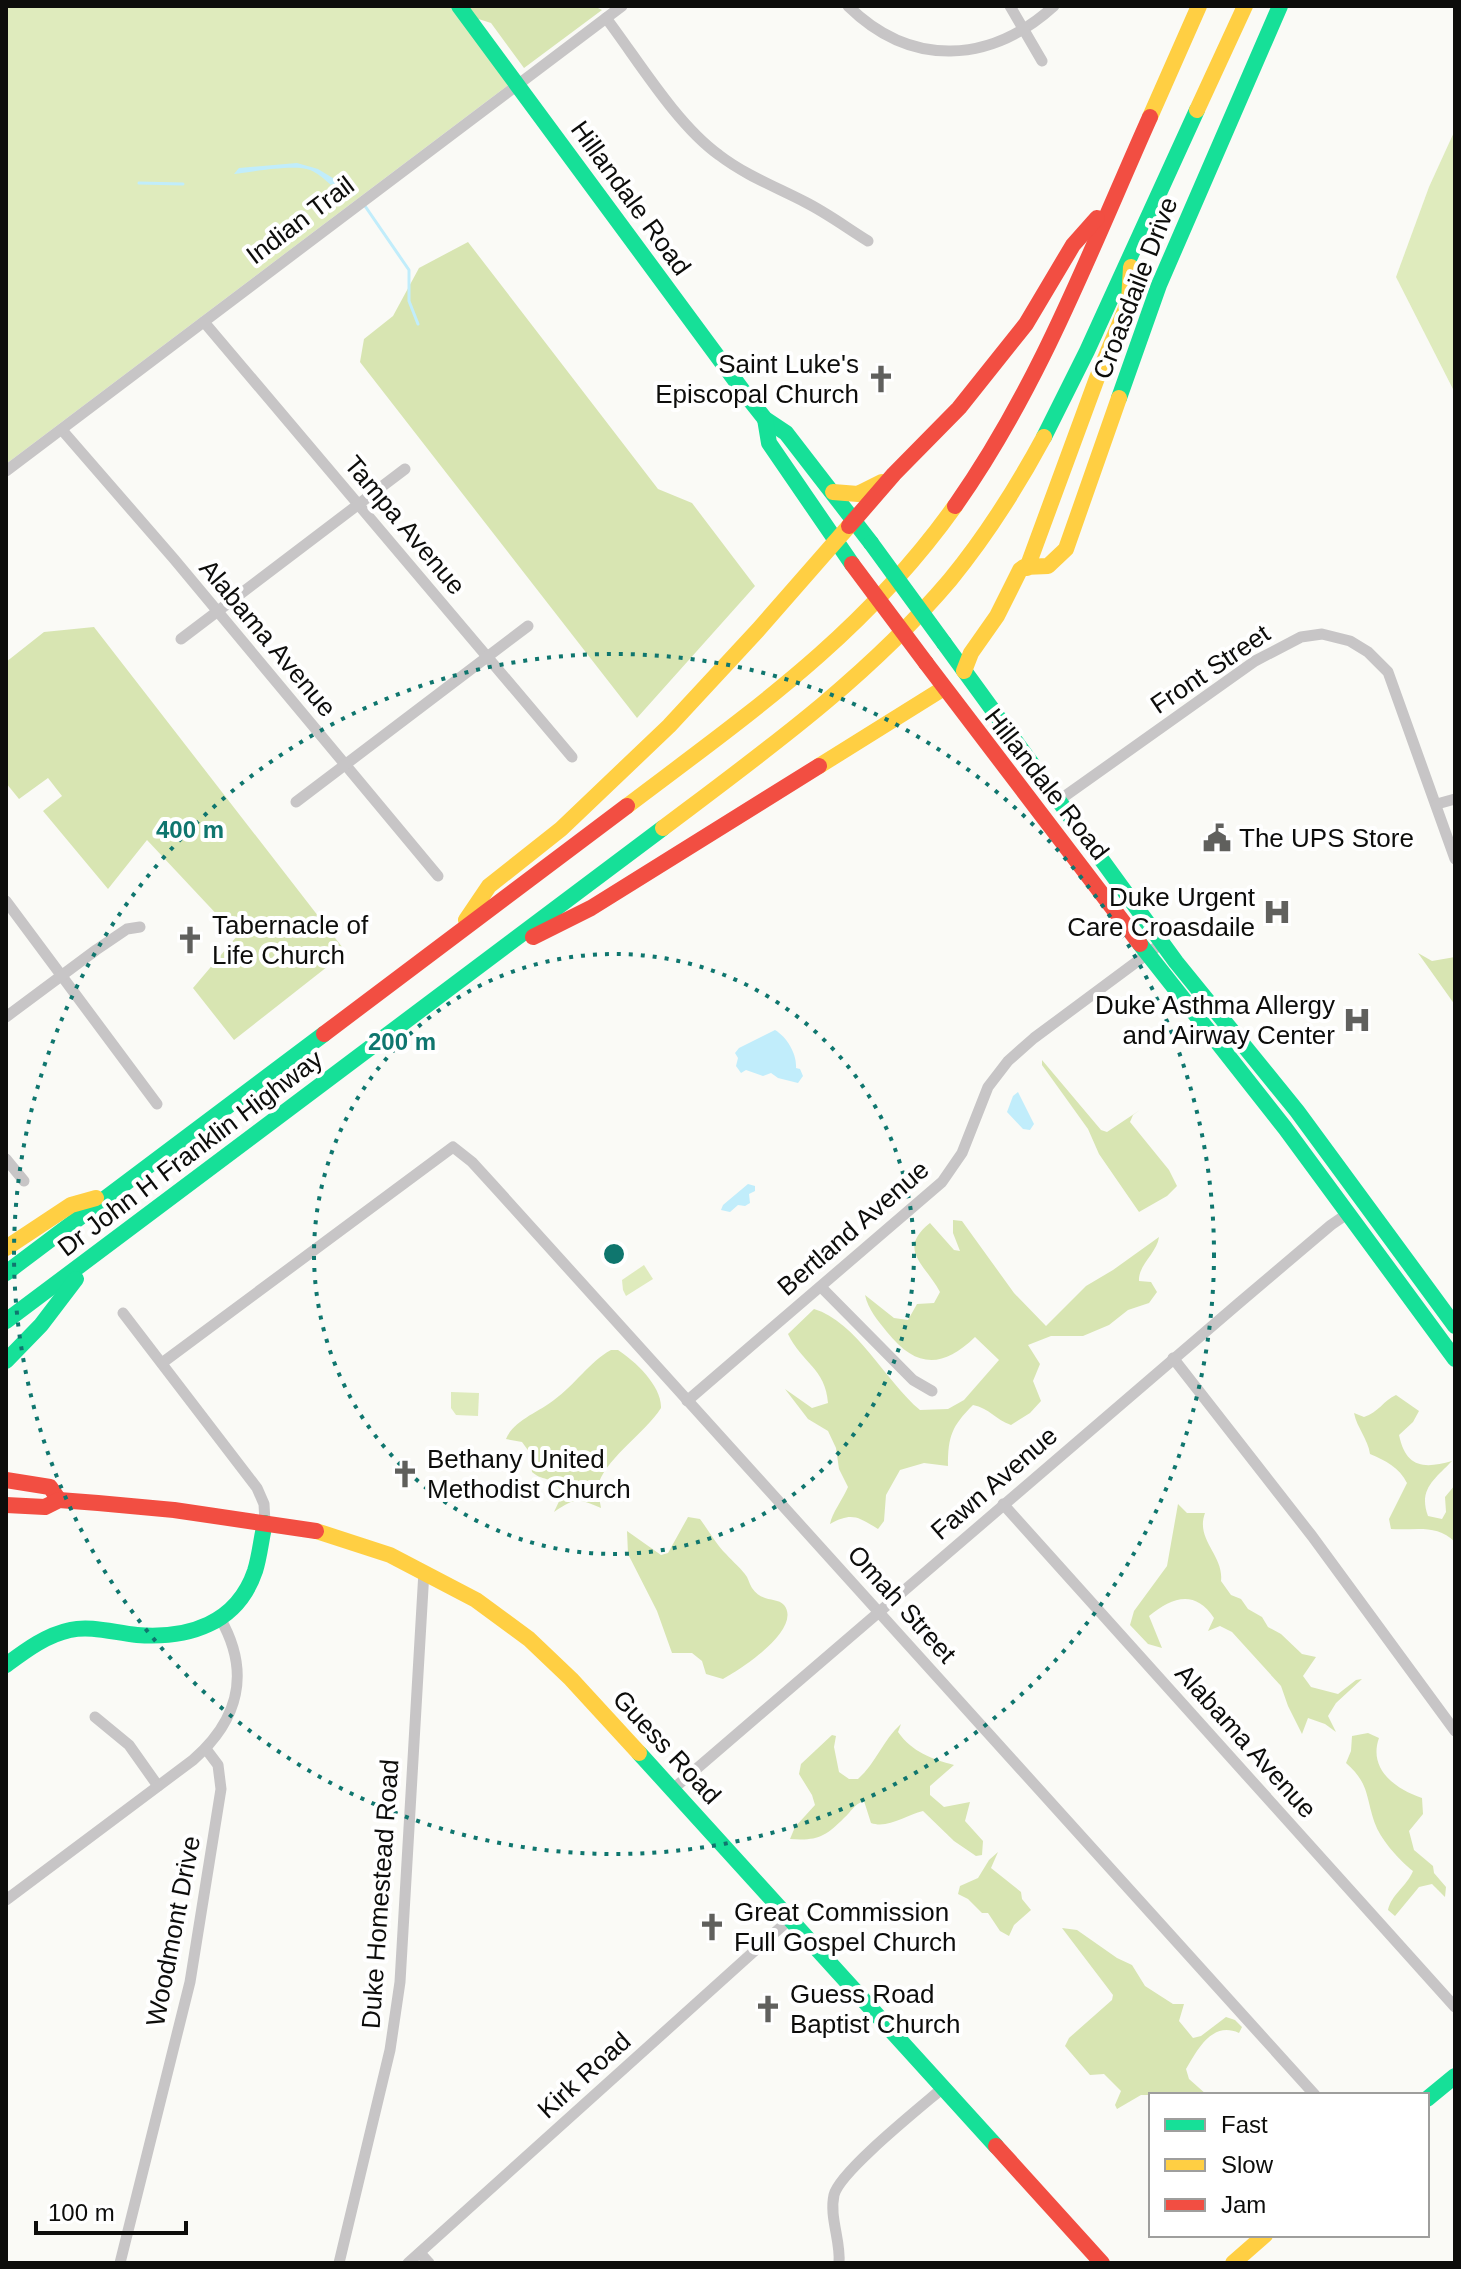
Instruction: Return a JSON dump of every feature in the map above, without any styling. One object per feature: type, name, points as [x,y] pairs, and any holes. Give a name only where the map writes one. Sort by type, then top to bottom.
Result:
[{"type":"main road","name":"Hillandale Road","points":[[459,6],[765,419],[786,433],[833,492],[1162,943],[1226,1027],[1297,1111],[1455,1326]]},
{"type":"main road","points":[[6,1273],[798,675],[866,614],[909,567],[962,499],[1013,414],[1038,366],[1199,6]]},
{"type":"main road","points":[[480,965],[778,742],[849,683],[911,623],[971,553],[1026,470],[1058,413],[1245,6]]},
{"type":"main road","name":"Croasdaile Drive","points":[[1027,568],[1052,566],[1066,549],[1159,285],[1280,6]]},
{"type":"main road","points":[[456,935],[489,886],[561,829],[634,762],[748,640],[894,474],[959,408],[1005,353],[1040,303],[1073,245],[1113,200]]},
{"type":"main road","points":[[480,965],[591,908],[944,688],[985,649],[1009,611],[1027,568],[1097,378],[1129,301],[1132,253]]},
{"type":"main road","name":"Hillandale Road","points":[[765,419],[769,443],[852,564],[1147,954],[1285,1128],[1455,1359]]},
{"type":"main road","points":[[833,492],[862,493],[894,474]]},
{"type":"main road","name":"Dr John H Franklin Highway","points":[[6,1321],[480,965]]},
{"type":"main road","points":[[1285,1128],[1324,1165],[1347,1196],[1363,1202]]},
{"type":"main road","points":[[6,1248],[71,1205],[109,1195]]},
{"type":"main road","points":[[1347,1214],[1360,1216],[1386,1251],[1410,1264]]},
{"type":"main road","points":[[6,1361],[41,1325],[103,1248]]},
{"type":"main road","points":[[1396,1279],[1421,1301],[1455,1343]]},
{"type":"main road","name":"Guess Road","points":[[6,1480],[50,1487],[59,1500]]},
{"type":"main road","name":"Guess Road","points":[[6,1505],[45,1507],[59,1500],[174,1510],[313,1530],[348,1539],[424,1571],[476,1600],[529,1639],[571,1679],[1102,2263]]},
{"type":"main road","points":[[6,1665],[43,1639],[70,1630],[169,1637],[193,1633],[220,1618],[236,1603],[251,1581],[265,1523]]},
{"type":"main road","points":[[1429,2097],[1455,2076]]},
{"type":"main road","points":[[1233,2263],[1263,2237]]},
{"type":"street","name":"Indian Trail","points":[[6,471],[622,6]]},
{"type":"street","points":[[848,6],[868,24],[892,39],[940,50],[982,48],[1024,30],[1054,6]]},
{"type":"street","points":[[1010,6],[1042,61]]},
{"type":"street","points":[[606,18],[700,139],[733,165],[827,213],[868,241]]},
{"type":"street","name":"Tampa Avenue","points":[[204,322],[572,757]]},
{"type":"street","name":"Alabama Avenue","points":[[62,430],[438,876]]},
{"type":"street","points":[[181,639],[405,469]]},
{"type":"street","points":[[296,802],[528,626]]},
{"type":"street","name":"Front Street","points":[[1058,801],[1255,661],[1301,637],[1332,635],[1359,647],[1378,660],[1388,672],[1455,859]]},
{"type":"street","points":[[1437,804],[1455,799]]},
{"type":"street","points":[[6,901],[157,1104]]},
{"type":"street","points":[[6,1017],[127,929],[140,927]]},
{"type":"street","name":"Bertland Avenue","points":[[687,1401],[942,1182],[962,1153],[988,1087],[1013,1056],[1162,943]]},
{"type":"street","name":"Omah Street","points":[[162,1363],[453,1147],[483,1174],[1313,2093]]},
{"type":"street","points":[[6,1159],[24,1181]]},
{"type":"street","name":"Fawn Avenue","points":[[673,1789],[1173,1358],[1347,1214]]},
{"type":"street","points":[[821,1287],[913,1380],[932,1391]]},
{"type":"street","points":[[123,1313],[257,1488],[264,1504],[265,1523]]},
{"type":"street","points":[[1173,1358],[1312,1536],[1455,1731]]},
{"type":"street","name":"Alabama Avenue","points":[[1003,1504],[1455,2007]]},
{"type":"street","name":"Duke Homestead Road","points":[[339,2263],[387,2062],[400,1982],[424,1571]]},
{"type":"street","points":[[6,1900],[206,1749],[225,1724],[236,1693],[238,1676],[235,1648],[220,1618]]},
{"type":"street","points":[[95,1717],[129,1745],[158,1786]]},
{"type":"street","name":"Woodmont Drive","points":[[120,2263],[196,1948],[221,1789],[218,1765],[206,1749]]},
{"type":"street","name":"Kirk Road","points":[[408,2263],[790,1919]]},
{"type":"street","points":[[839,2263],[833,2206],[838,2186],[856,2165],[944,2087]]},
{"type":"street","points":[[420,2253],[429,2263]]},
{"type":"green space","points":[[6,6],[454,6],[511,83],[6,464]]},
{"type":"green space","points":[[463,6],[594,6],[602,10],[524,68],[491,23],[469,16]]},
{"type":"green space","points":[[1455,130],[1455,393],[1396,277],[1429,187]]},
{"type":"green space","points":[[468,242],[658,489],[692,503],[755,586],[637,718],[360,362],[364,339],[393,316],[419,268]]},
{"type":"green space","points":[[94,627],[346,952],[234,1040],[193,988],[237,936],[147,840],[108,889],[43,811],[62,796],[48,778],[19,799],[6,783],[6,662],[44,632]]},
{"type":"green space","points":[[1418,953],[1432,961],[1455,957],[1455,1005]]},
{"type":"green space","points":[[1042,1060],[1101,1130],[1107,1132],[1140,1110],[1130,1122],[1169,1170],[1177,1186],[1167,1196],[1139,1212],[1099,1154],[1088,1129],[1042,1065]]},
{"type":"green space","points":[[953,1220],[962,1221],[1014,1293],[1046,1326],[1086,1286],[1159,1237],[1139,1275],[1139,1281],[1151,1282],[1157,1292],[1149,1303],[1128,1310],[1109,1325],[1083,1336],[1051,1336],[1028,1345],[1040,1364],[1033,1381],[1041,1401],[1030,1413],[1011,1425],[973,1405],[953,1432],[948,1466],[924,1463],[900,1470],[886,1495],[884,1521],[878,1529],[850,1517],[830,1524],[848,1487],[839,1469],[836,1448],[828,1431],[808,1419],[785,1389],[812,1408],[828,1403],[823,1382],[788,1334],[814,1309],[844,1326],[920,1410],[948,1409],[964,1400],[999,1360],[975,1337],[951,1355],[930,1360],[919,1358],[887,1332],[871,1310],[865,1295],[894,1318],[908,1320],[917,1304],[934,1303],[940,1292],[917,1258],[915,1241],[930,1223],[954,1250],[960,1251],[953,1233]]},
{"type":"green space","points":[[644,1265],[653,1279],[626,1296],[622,1280]]},
{"type":"green space","points":[[611,1350],[625,1355],[646,1375],[657,1391],[661,1408],[604,1472],[598,1485],[601,1508],[578,1501],[554,1512],[562,1495],[559,1488],[553,1481],[532,1472],[530,1453],[522,1442],[506,1439],[521,1421],[562,1394]]},
{"type":"green space","points":[[451,1392],[479,1393],[478,1416],[456,1415],[451,1408]]},
{"type":"green space","points":[[1396,1395],[1419,1411],[1413,1422],[1399,1435],[1411,1460],[1425,1465],[1452,1461],[1430,1485],[1425,1507],[1428,1516],[1442,1519],[1446,1512],[1445,1497],[1455,1485],[1455,1542],[1432,1530],[1391,1529],[1389,1519],[1407,1483],[1396,1469],[1370,1454],[1354,1413],[1364,1417],[1369,1415]]},
{"type":"green space","points":[[1178,1504],[1187,1513],[1205,1513],[1206,1540],[1218,1563],[1221,1581],[1231,1595],[1241,1599],[1248,1609],[1262,1617],[1268,1627],[1281,1634],[1302,1654],[1316,1657],[1303,1676],[1311,1687],[1338,1694],[1362,1679],[1336,1703],[1328,1716],[1336,1732],[1308,1718],[1302,1734],[1281,1686],[1232,1632],[1220,1626],[1208,1631],[1214,1618],[1199,1603],[1183,1599],[1175,1601],[1149,1616],[1162,1648],[1148,1644],[1130,1625],[1134,1611],[1167,1566]]},
{"type":"green space","points":[[688,1517],[700,1519],[745,1574],[756,1593],[784,1605],[788,1615],[778,1637],[767,1648],[723,1679],[706,1674],[702,1661],[692,1653],[672,1653],[657,1611],[628,1554],[627,1531],[661,1555],[668,1553]]},
{"type":"green space","points":[[901,1724],[898,1732],[916,1750],[954,1765],[930,1786],[930,1795],[944,1807],[970,1802],[965,1821],[983,1841],[982,1855],[976,1856],[954,1841],[923,1811],[890,1823],[871,1823],[864,1801],[826,1834],[790,1839],[795,1827],[815,1805],[799,1774],[801,1764],[832,1735],[836,1736],[834,1747],[839,1772],[849,1779],[858,1779]]},
{"type":"green space","points":[[1368,1733],[1379,1738],[1377,1759],[1386,1776],[1402,1789],[1422,1798],[1423,1814],[1409,1831],[1414,1850],[1433,1866],[1434,1873],[1446,1887],[1445,1897],[1432,1884],[1419,1887],[1395,1916],[1388,1910],[1390,1905],[1413,1871],[1383,1838],[1376,1826],[1364,1785],[1346,1763],[1352,1736]]},
{"type":"green space","points":[[998,1852],[991,1868],[1021,1892],[1022,1899],[1031,1910],[1014,1925],[1009,1936],[1000,1931],[988,1913],[982,1913],[958,1894],[960,1886],[978,1878]]},
{"type":"green space","points":[[1062,1928],[1077,1930],[1132,1965],[1145,1986],[1173,2004],[1184,2004],[1179,2021],[1193,2038],[1201,2036],[1226,2017],[1242,2027],[1239,2033],[1221,2031],[1207,2039],[1186,2069],[1189,2079],[1205,2093],[1149,2093],[1117,2109],[1115,2105],[1121,2091],[1104,2074],[1090,2075],[1065,2046],[1069,2038],[1112,2000],[1113,1995]]},
{"type":"water","points":[[297,163],[318,169],[336,180],[331,185],[313,171],[303,168],[234,174],[239,168]]},
{"type":"water","points":[[775,1030],[793,1052],[796,1068],[803,1076],[798,1083],[771,1073],[763,1076],[746,1070],[741,1073],[736,1066],[738,1058],[735,1053],[739,1048]]},
{"type":"water","points":[[1018,1092],[1034,1124],[1030,1130],[1023,1129],[1007,1112],[1013,1096]]},
{"type":"water","points":[[748,1184],[755,1186],[755,1191],[749,1194],[750,1203],[738,1205],[730,1212],[721,1210],[723,1205]]},
{"type":"waterway","points":[[330,181],[354,194]]},
{"type":"waterway","points":[[139,183],[183,184]]},
{"type":"waterway","points":[[365,206],[409,270],[409,301],[418,324]]},
{"type":"traffic: fast","points":[[459,6],[746,395],[765,419],[786,433],[871,543]]},
{"type":"traffic: fast","points":[[1119,398],[1159,285],[1280,6]]},
{"type":"traffic: fast","points":[[1044,437],[1087,351],[1197,110]]},
{"type":"traffic: fast","points":[[765,419],[769,443],[852,564]]},
{"type":"traffic: fast","points":[[871,543],[944,643]]},
{"type":"traffic: fast","points":[[944,643],[1176,962],[1297,1111],[1455,1326]]},
{"type":"traffic: fast","points":[[6,1321],[663,828]]},
{"type":"traffic: fast","points":[[1140,944],[1285,1128],[1455,1359]]},
{"type":"traffic: fast","points":[[6,1273],[324,1034]]},
{"type":"traffic: fast","points":[[6,1361],[41,1325],[76,1279]]},
{"type":"traffic: fast","points":[[6,1665],[28,1649],[61,1632],[95,1629],[156,1636],[192,1630],[223,1616],[247,1589],[257,1565],[265,1523]]},
{"type":"traffic: fast","points":[[639,1753],[996,2146]]},
{"type":"traffic: fast","points":[[1429,2097],[1455,2076]]},
{"type":"traffic: slow","points":[[1150,117],[1199,6]]},
{"type":"traffic: slow","points":[[1197,110],[1245,6]]},
{"type":"traffic: slow","points":[[1027,568],[1097,378],[1129,301],[1131,267]]},
{"type":"traffic: slow","points":[[964,671],[971,653],[997,616],[1020,570],[1024,567],[1048,566],[1066,549],[1119,398]]},
{"type":"traffic: slow","points":[[663,828],[813,712],[918,616],[988,529],[1044,437]]},
{"type":"traffic: slow","points":[[833,492],[858,494],[882,482]]},
{"type":"traffic: slow","points":[[627,806],[761,704],[844,633],[920,552],[955,506]]},
{"type":"traffic: slow","points":[[466,920],[489,886],[561,829],[669,726],[849,526]]},
{"type":"traffic: slow","points":[[819,766],[944,688]]},
{"type":"traffic: slow","points":[[6,1248],[71,1205],[96,1198]]},
{"type":"traffic: slow","points":[[316,1531],[390,1555],[476,1600],[529,1639],[571,1679],[639,1753]]},
{"type":"traffic: slow","points":[[1233,2263],[1263,2237]]},
{"type":"traffic: jam","points":[[955,506],[1013,414],[1038,365],[1085,267],[1150,117]]},
{"type":"traffic: jam","points":[[849,526],[894,474],[959,408],[1026,324],[1073,245],[1097,218]]},
{"type":"traffic: jam","points":[[852,564],[926,663]]},
{"type":"traffic: jam","points":[[926,663],[1140,944]]},
{"type":"traffic: jam","points":[[533,937],[591,908],[819,766]]},
{"type":"traffic: jam","points":[[324,1034],[627,806]]},
{"type":"traffic: jam","points":[[6,1480],[50,1487],[59,1500]]},
{"type":"traffic: jam","points":[[6,1505],[45,1507],[59,1500],[98,1503],[174,1510],[316,1531]]},
{"type":"traffic: jam","points":[[996,2146],[1102,2263]]},
{"type":"place","name":"Saint Luke's Episcopal Church","points":[[881,379]]},
{"type":"place","name":"The UPS Store","points":[[1217,838]]},
{"type":"place","name":"Duke Urgent Care Croasdaile","points":[[1277,912]]},
{"type":"place","name":"Tabernacle of Life Church","points":[[190,940]]},
{"type":"place","name":"Duke Asthma Allergy and Airway Center","points":[[1357,1020]]},
{"type":"place","name":"Bethany United Methodist Church","points":[[405,1474]]},
{"type":"place","name":"Great Commission Full Gospel Church","points":[[712,1927]]},
{"type":"place","name":"Guess Road Baptist Church","points":[[768,2009]]}]
